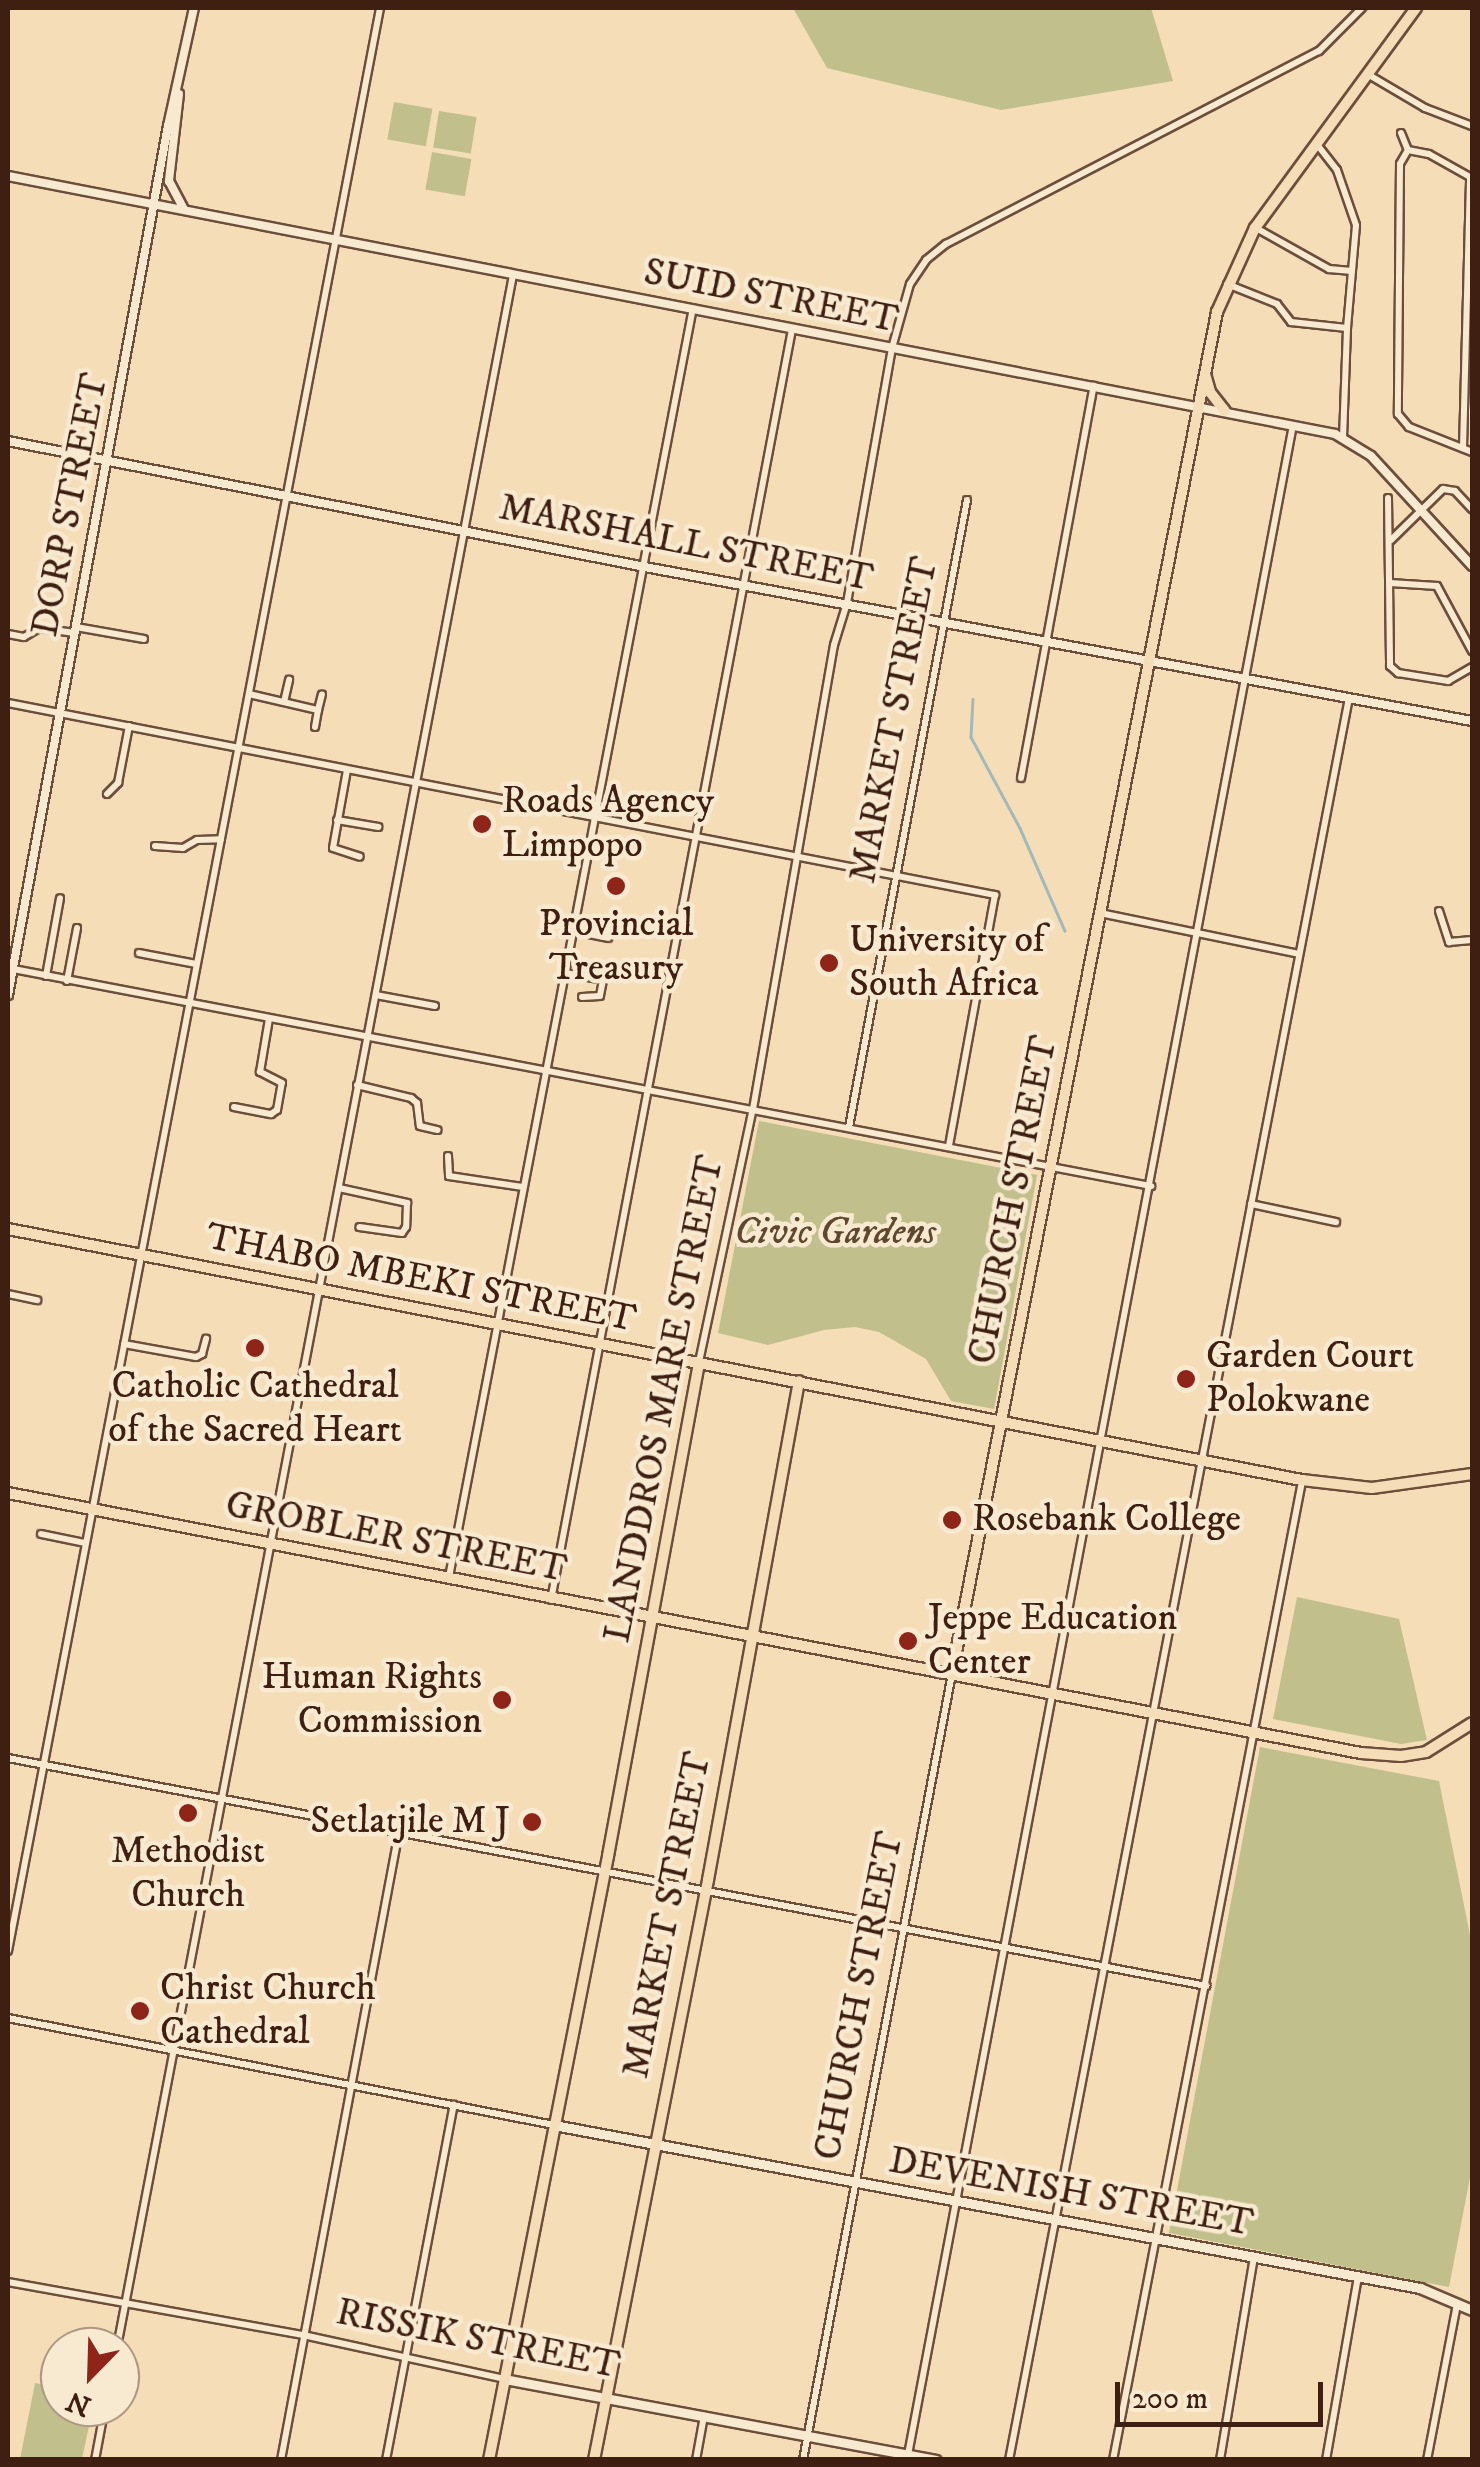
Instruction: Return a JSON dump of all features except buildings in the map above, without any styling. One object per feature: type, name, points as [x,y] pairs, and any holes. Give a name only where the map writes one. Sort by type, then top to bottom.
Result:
[{"type":"main road","name":"CHURCH STREET","points":[[952,1672],[1203,368],[1226,284],[1254,228],[1416,8]]},
{"type":"main road","points":[[1203,368],[1210,392],[1225,411]]},
{"type":"main road","name":"THABO MBEKI STREET","points":[[8,1229],[321,1293],[799,1381],[1302,1480],[1372,1488],[1469,1475]]},
{"type":"main road","name":"LANDDROS MARE STREET","points":[[489,2460],[605,1871],[699,1363]]},
{"type":"main road","name":"MARKET STREET","points":[[594,2460],[706,1890],[799,1381]]},
{"type":"main road","name":"GROBLER STREET","points":[[8,1493],[1254,1733],[1401,1756],[1438,1746],[1472,1724]]},
{"type":"main road","name":"DEVENISH STREET","points":[[554,2125],[1358,2276],[1458,2300],[1472,2310]]},
{"type":"main road","name":"RISSIK STREET","points":[[504,2378],[935,2460]]},
{"type":"street","name":"DORP STREET","points":[[8,995],[110,460],[154,204],[194,8]]},
{"type":"street","points":[[8,1952],[380,8]]},
{"type":"street","name":"LANDDROS MARE STREET","points":[[699,1363],[753,1109],[834,645],[847,604],[892,348],[910,284],[926,260],[946,244],[1319,51],[1362,8]]},
{"type":"street","points":[[1368,74],[1413,102],[1472,126]]},
{"type":"street","name":"DORP STREET","points":[[178,84],[179,114],[169,181],[184,209]]},
{"type":"street","points":[[1401,134],[1408,150]]},
{"type":"street","points":[[1316,143],[1337,170],[1356,225],[1343,438]]},
{"type":"street","points":[[1408,150],[1423,151],[1471,177],[1463,448]]},
{"type":"street","points":[[1408,150],[1400,164],[1398,414],[1404,424],[1472,452]]},
{"type":"street","name":"SUID STREET","points":[[8,176],[1196,405],[1343,438],[1371,456],[1472,566]]},
{"type":"street","points":[[1254,228],[1329,269],[1352,271]]},
{"type":"street","points":[[121,2327],[513,276]]},
{"type":"street","points":[[1226,284],[1277,304],[1291,322],[1347,328]]},
{"type":"street","points":[[449,1578],[693,308]]},
{"type":"street","points":[[551,1600],[792,329]]},
{"type":"street","points":[[1021,778],[1094,386]]},
{"type":"street","points":[[908,2457],[1294,425]]},
{"type":"street","name":"MARSHALL STREET","points":[[8,441],[464,528],[644,567],[1472,721]]},
{"type":"street","points":[[1390,540],[1438,492],[1449,489],[1472,509]]},
{"type":"street","points":[[1388,498],[1388,658],[1394,671],[1448,682],[1472,668]]},
{"type":"street","name":"MARKET STREET","points":[[849,1127],[967,500]]},
{"type":"street","points":[[1390,583],[1437,586],[1472,651]]},
{"type":"street","points":[[8,634],[24,637],[39,628],[144,640]]},
{"type":"street","points":[[284,702],[289,680]]},
{"type":"street","points":[[249,694],[318,710]]},
{"type":"street","points":[[315,727],[322,694]]},
{"type":"street","points":[[1009,2460],[1349,697]]},
{"type":"street","points":[[8,703],[995,896],[949,1146]]},
{"type":"street","points":[[107,794],[118,784],[129,726]]},
{"type":"street","points":[[347,770],[333,848],[360,857]]},
{"type":"street","points":[[337,820],[378,826]]},
{"type":"street","points":[[155,846],[183,848],[197,840],[220,839]]},
{"type":"street","points":[[46,976],[60,898]]},
{"type":"street","points":[[1439,911],[1450,942],[1472,940]]},
{"type":"street","points":[[1098,912],[1299,954]]},
{"type":"street","points":[[67,980],[77,928]]},
{"type":"street","points":[[573,931],[608,938]]},
{"type":"street","points":[[138,953],[196,964]]},
{"type":"street","points":[[10,969],[1151,1186]]},
{"type":"street","points":[[564,973],[603,980],[600,996],[582,997]]},
{"type":"street","points":[[376,995],[434,1006]]},
{"type":"street","points":[[234,1107],[271,1114],[277,1110],[282,1083],[260,1072],[269,1019]]},
{"type":"street","points":[[357,1085],[411,1098],[417,1104],[420,1126],[438,1130]]},
{"type":"street","points":[[448,1156],[449,1176],[522,1188]]},
{"type":"street","points":[[338,1188],[407,1204],[406,1228],[402,1233],[359,1228]]},
{"type":"street","points":[[1251,1204],[1336,1222]]},
{"type":"street","points":[[8,1294],[37,1300]]},
{"type":"street","points":[[124,1344],[196,1357],[202,1354],[206,1339]]},
{"type":"street","points":[[1113,2460],[1302,1480]]},
{"type":"street","points":[[42,1534],[85,1543]]},
{"type":"street","name":"CHURCH STREET","points":[[803,2460],[952,1672]]},
{"type":"street","points":[[8,1758],[1207,1986]]},
{"type":"street","points":[[280,2460],[399,1831]]},
{"type":"street","name":"DEVENISH STREET","points":[[8,2018],[554,2125]]},
{"type":"street","points":[[386,2460],[454,2104]]},
{"type":"street","points":[[1220,2460],[1254,2257]]},
{"type":"street","points":[[1326,2460],[1358,2276]]},
{"type":"street","name":"RISSIK STREET","points":[[8,2282],[302,2335],[504,2378]]},
{"type":"street","points":[[1428,2460],[1458,2300]]},
{"type":"street","points":[[696,2460],[704,2416]]},
{"type":"street","points":[[95,2460],[102,2427]]},
{"type":"green space","points":[[793,8],[1151,8],[1173,81],[1001,110],[827,68]]},
{"type":"green space","points":[[394,102],[432,109],[426,146],[387,139]]},
{"type":"green space","points":[[439,111],[477,117],[471,153],[433,148]]},
{"type":"green space","points":[[432,152],[471,159],[465,196],[425,189]]},
{"type":"green space","name":"Civic Gardens","points":[[759,1121],[1037,1175],[994,1409],[951,1401],[926,1359],[879,1332],[855,1327],[824,1330],[768,1345],[718,1333]]},
{"type":"green space","points":[[1297,1597],[1399,1619],[1427,1740],[1401,1744],[1273,1719]]},
{"type":"green space","points":[[1260,1747],[1439,1781],[1472,1945],[1472,2167],[1449,2287],[1169,2233]]},
{"type":"green space","points":[[35,2383],[40,2384],[40,2427],[89,2427],[82,2459],[20,2459]]},
{"type":"waterway","points":[[973,699],[971,737],[1020,828],[1065,931]]},
{"type":"place","name":"Roads Agency Limpopo","points":[[482,824]]},
{"type":"place","name":"Provincial Treasury","points":[[616,886]]},
{"type":"place","name":"University of South Africa","points":[[829,963]]},
{"type":"place","name":"Catholic Cathedral of the Sacred Heart","points":[[255,1348]]},
{"type":"place","name":"Garden Court Polokwane","points":[[1186,1379]]},
{"type":"place","name":"Rosebank College","points":[[952,1520]]},
{"type":"place","name":"Jeppe Education Center","points":[[908,1641]]},
{"type":"place","name":"Human Rights Commission","points":[[502,1700]]},
{"type":"place","name":"Methodist Church","points":[[188,1813]]},
{"type":"place","name":"Setlatjile M J","points":[[532,1822]]},
{"type":"place","name":"Christ Church Cathedral","points":[[140,2011]]}]
